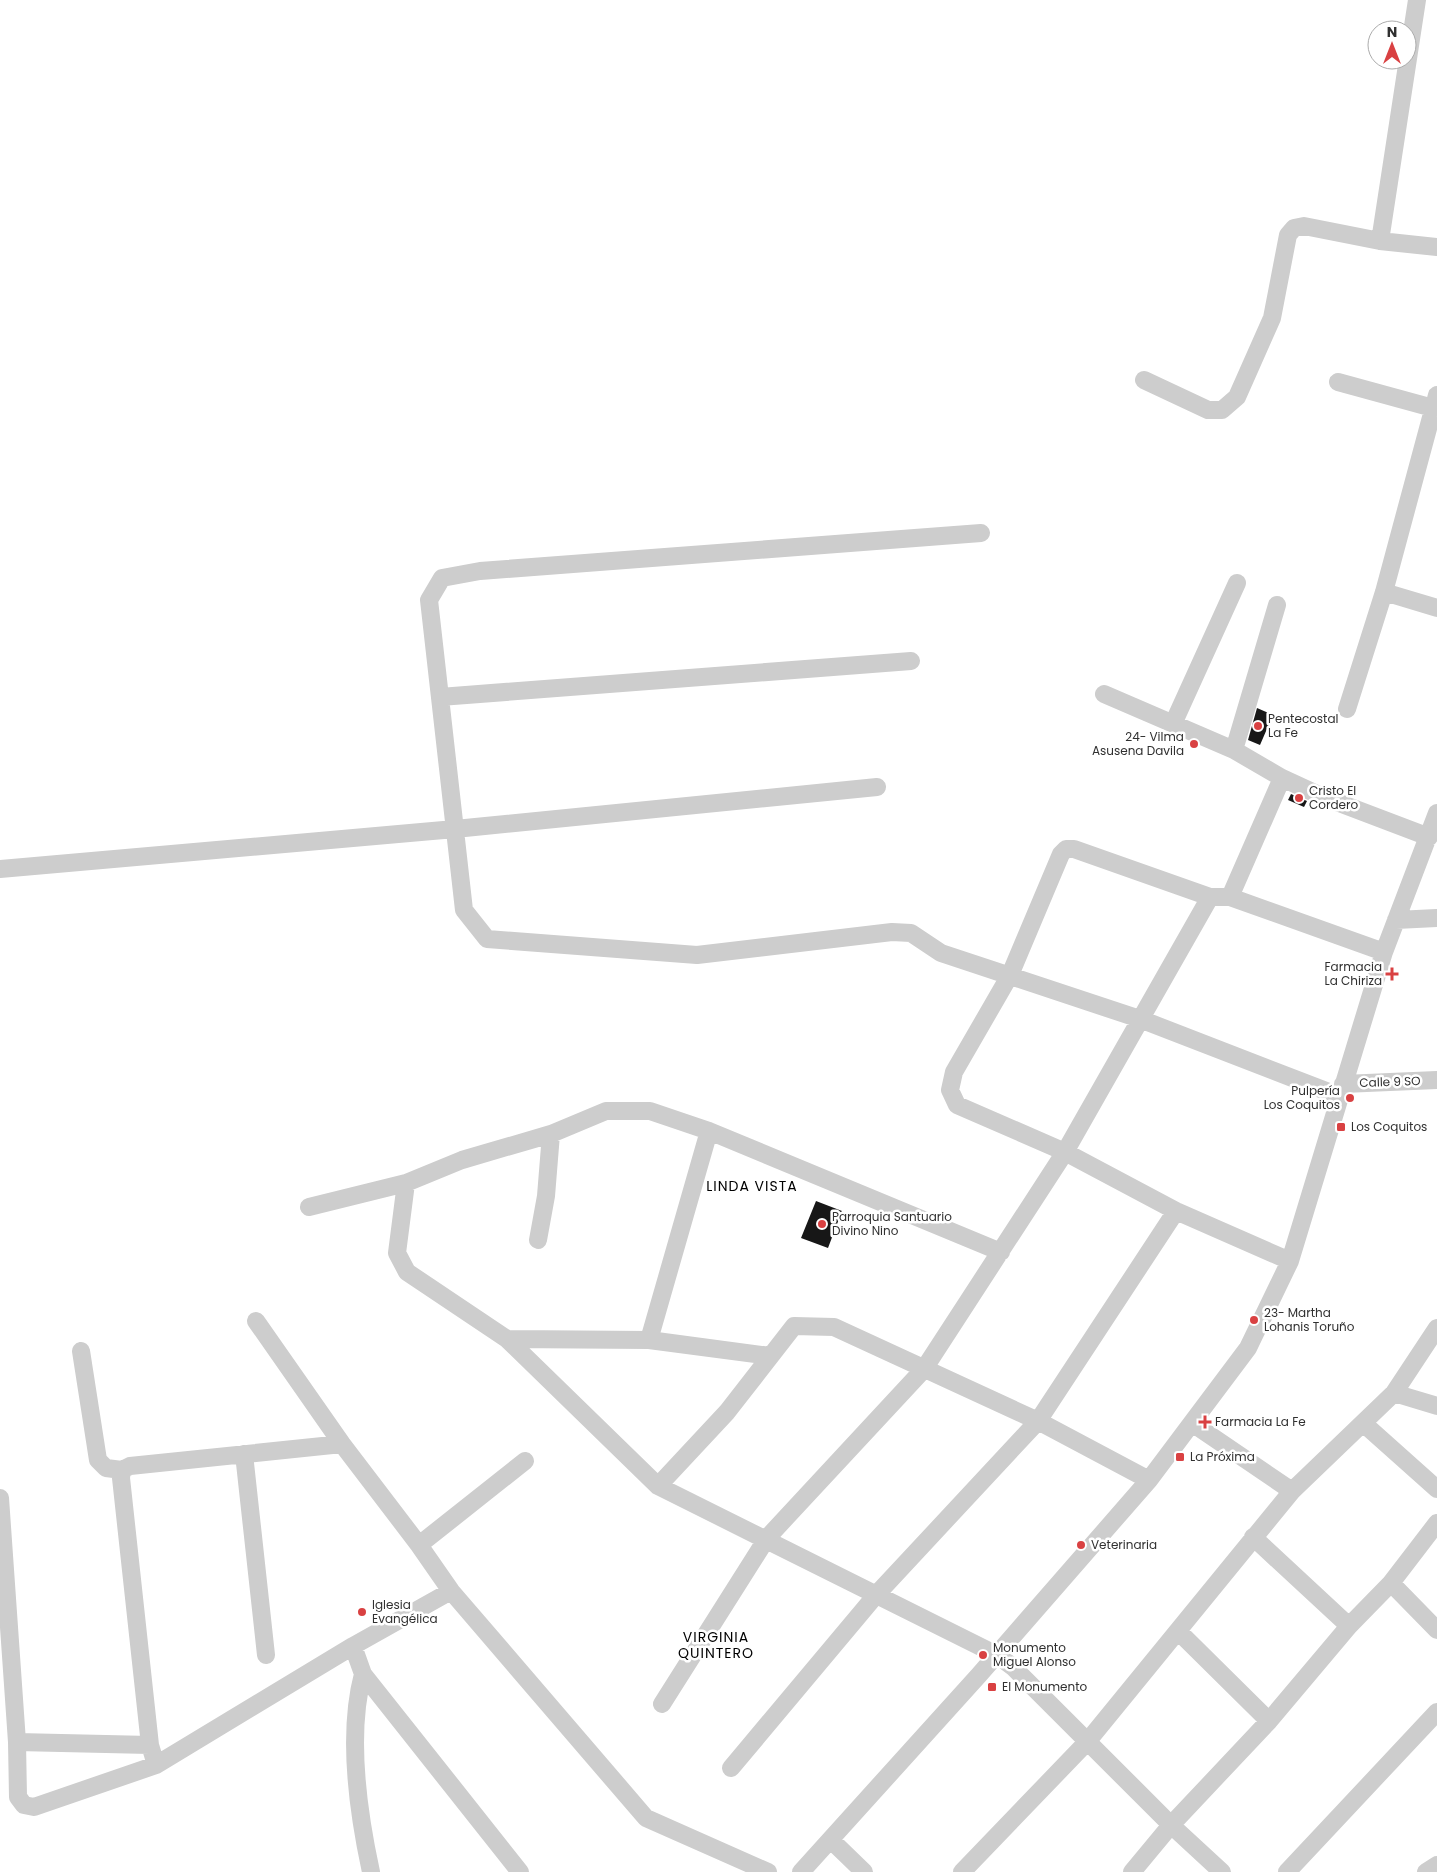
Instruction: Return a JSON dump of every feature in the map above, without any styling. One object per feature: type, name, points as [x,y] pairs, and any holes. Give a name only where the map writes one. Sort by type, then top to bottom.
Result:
[{"type":"street","points":[[1380,241],[1417,0]]},
{"type":"street","points":[[1144,380],[1208,410],[1222,410],[1238,397],[1272,318],[1288,235],[1294,228],[1304,226],[1380,241],[1437,247]]},
{"type":"street","points":[[1338,382],[1435,402],[1384,592],[1347,709]]},
{"type":"street","points":[[981,533],[480,571],[442,578],[429,600],[464,910],[487,939],[697,955],[892,932],[910,933],[941,953],[1140,1019],[1341,1090]]},
{"type":"street","points":[[1173,724],[1237,583]]},
{"type":"street","points":[[1384,592],[1437,608]]},
{"type":"street","points":[[1234,750],[1278,605]]},
{"type":"street","points":[[440,697],[910,661]]},
{"type":"street","points":[[1104,694],[1234,750],[1282,778],[1321,796],[1429,837]]},
{"type":"street","points":[[1230,896],[1282,778]]},
{"type":"street","points":[[0,869],[455,829],[877,787]]},
{"type":"street","points":[[801,1872],[832,1841],[1149,1480],[1248,1348],[1290,1261],[1384,952],[1437,813]]},
{"type":"street","points":[[1290,1261],[1176,1211],[1065,1152],[956,1104],[950,1090],[954,1072],[1010,975],[1061,854],[1066,849],[1074,849],[1210,897],[1230,896],[1384,952]]},
{"type":"street","points":[[662,1704],[766,1538],[924,1369],[1065,1152],[1210,897]]},
{"type":"street","points":[[1396,920],[1437,918]]},
{"type":"street","name":"Calle 9 SO","points":[[1341,1090],[1437,1080]]},
{"type":"street","points":[[309,1207],[406,1183],[462,1160],[552,1134],[606,1111],[650,1111],[709,1131],[1001,1252]]},
{"type":"street","points":[[649,1340],[709,1131]]},
{"type":"street","points":[[538,1240],[546,1196],[552,1134]]},
{"type":"street","points":[[406,1183],[397,1253],[407,1272],[507,1339],[658,1486],[766,1538],[997,1655],[1013,1667],[1171,1825],[1222,1872]]},
{"type":"street","points":[[731,1768],[876,1595],[1038,1421],[1176,1211]]},
{"type":"street","points":[[256,1321],[342,1444],[420,1545],[450,1591],[646,1818],[768,1872]]},
{"type":"street","points":[[658,1486],[727,1412],[794,1326],[834,1327],[1038,1421],[1149,1480]]},
{"type":"street","points":[[962,1872],[1087,1742],[1292,1491],[1394,1393],[1437,1328]]},
{"type":"street","points":[[507,1339],[649,1340],[770,1356]]},
{"type":"street","points":[[81,1351],[98,1460],[106,1468],[122,1470],[130,1466],[342,1444]]},
{"type":"street","points":[[1394,1393],[1437,1406]]},
{"type":"street","points":[[1192,1423],[1292,1491]]},
{"type":"street","points":[[1363,1423],[1437,1489]]},
{"type":"street","points":[[244,1454],[266,1655]]},
{"type":"street","points":[[420,1545],[525,1461]]},
{"type":"street","points":[[122,1470],[122,1488],[150,1745],[156,1766]]},
{"type":"street","points":[[0,1498],[17,1742],[18,1797],[24,1805],[34,1807],[156,1766],[353,1646],[450,1591]]},
{"type":"street","points":[[1132,1872],[1171,1825],[1268,1721],[1349,1626],[1391,1583],[1437,1523]]},
{"type":"street","points":[[1253,1538],[1349,1626]]},
{"type":"street","points":[[1391,1583],[1437,1630]]},
{"type":"street","points":[[1178,1631],[1268,1721]]},
{"type":"street","points":[[353,1646],[363,1674],[520,1872]]},
{"type":"street","points":[[363,1674],[354,1721],[362,1830],[371,1872]]},
{"type":"street","points":[[1287,1872],[1437,1712]]},
{"type":"street","points":[[17,1742],[150,1745]]},
{"type":"street","points":[[832,1841],[864,1872]]},
{"type":"street","points":[[1426,1872],[1437,1865]]},
{"type":"building","name":"Pentecostal La Fe","points":[[1257,708],[1273,715],[1260,745],[1248,740]]},
{"type":"building","points":[[1291,794],[1307,801],[1304,807],[1288,800]]},
{"type":"building","name":"Parroquia Santuario Divino Nino","points":[[816,1201],[842,1211],[828,1248],[801,1238]]},
{"type":"place","name":"Pentecostal La Fe","points":[[1258,726]]},
{"type":"place","name":"24- Vilma Asusena Davila","points":[[1194,744]]},
{"type":"place","name":"Cristo El Cordero","points":[[1299,798]]},
{"type":"place","name":"Farmacia La Chiriza","points":[[1392,974]]},
{"type":"place","name":"Pulpería Los Coquitos","points":[[1350,1098]]},
{"type":"place","name":"Los Coquitos","points":[[1341,1127]]},
{"type":"place","name":"Parroquia Santuario Divino Nino","points":[[822,1224]]},
{"type":"place","name":"23- Martha Lohanis Toruño","points":[[1254,1320]]},
{"type":"place","name":"Farmacia La Fe","points":[[1205,1422]]},
{"type":"place","name":"La Próxima","points":[[1180,1457]]},
{"type":"place","name":"Veterinaria","points":[[1081,1545]]},
{"type":"place","name":"Iglesia Evangélica","points":[[362,1612]]},
{"type":"place","name":"Monumento Miguel Alonso","points":[[983,1655]]},
{"type":"place","name":"El Monumento","points":[[992,1687]]},
{"type":"district","name":"LINDA VISTA","points":[[752,1186]]},
{"type":"district","name":"VIRGINIA QUINTERO","points":[[716,1645]]}]
